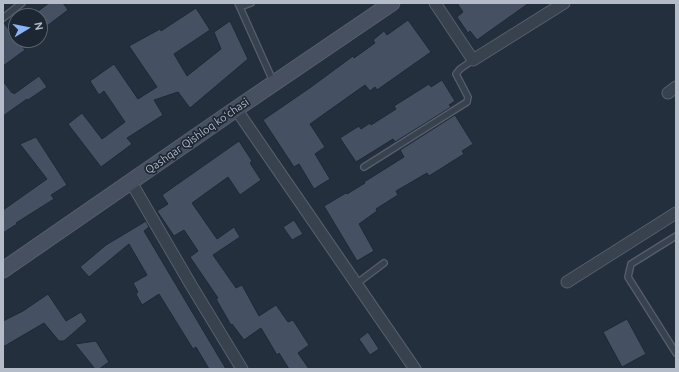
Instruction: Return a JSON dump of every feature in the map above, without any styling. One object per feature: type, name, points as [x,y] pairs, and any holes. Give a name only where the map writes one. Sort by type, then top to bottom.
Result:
[{"type":"main road","name":"Qashqar Qishloq koʻchasi","points":[[3,270],[392,3]]},
{"type":"street","points":[[435,3],[473,60],[564,3]]},
{"type":"street","points":[[236,109],[414,369]]},
{"type":"street","points":[[131,182],[242,369]]},
{"type":"street","points":[[567,282],[676,212]]},
{"type":"lane","points":[[251,3],[239,5],[274,84]]},
{"type":"lane","points":[[364,167],[467,102],[468,97],[456,74],[460,69],[473,60]]},
{"type":"lane","points":[[676,236],[631,264],[628,277],[676,354]]},
{"type":"lane","points":[[356,284],[384,263]]},
{"type":"building","points":[[49,3],[63,3],[68,10],[48,25],[48,8],[42,8]]},
{"type":"building","points":[[457,3],[529,3],[477,40],[470,31],[468,33],[457,17],[463,12]]},
{"type":"building","points":[[196,8],[210,30],[174,54],[187,76],[221,49],[214,32],[230,21],[248,59],[190,108],[178,92],[154,100],[163,115],[127,138],[132,144],[101,167],[68,124],[82,113],[102,139],[125,122],[104,91],[99,95],[90,81],[114,64],[138,99],[157,87],[129,46],[160,29],[161,31]]},
{"type":"building","points":[[408,20],[431,52],[377,90],[375,87],[370,91],[365,85],[310,124],[325,147],[315,154],[330,179],[314,189],[299,164],[294,167],[263,120],[353,56],[354,58],[375,43],[373,40],[384,31],[387,35]]},
{"type":"building","points":[[3,22],[8,28],[8,48],[23,48],[25,50],[3,66]]},
{"type":"building","points":[[39,76],[47,87],[3,116],[3,81],[14,94]]},
{"type":"building","points":[[442,80],[455,101],[449,105],[451,107],[395,142],[393,139],[356,162],[340,138],[359,126],[361,129],[370,123],[371,125],[396,109],[394,106],[429,84],[431,87]]},
{"type":"building","points":[[455,115],[473,144],[462,151],[464,154],[429,176],[427,173],[396,191],[398,195],[376,209],[377,211],[359,224],[374,251],[357,261],[324,206],[365,183],[364,182],[404,157],[400,150]]},
{"type":"building","points":[[36,137],[67,185],[51,195],[54,199],[3,233],[3,210],[47,179],[20,144]]},
{"type":"building","points":[[239,141],[252,161],[250,163],[261,180],[240,195],[228,177],[192,203],[217,239],[234,227],[240,237],[213,255],[236,288],[242,285],[259,316],[276,305],[288,322],[293,320],[309,345],[298,353],[309,369],[289,369],[279,353],[277,355],[261,328],[244,340],[232,324],[231,325],[216,299],[218,298],[190,257],[198,251],[184,230],[174,236],[157,211],[168,204],[162,195]]},
{"type":"building","points":[[294,220],[303,234],[292,240],[283,227]]},
{"type":"building","points":[[146,221],[149,227],[144,231],[226,369],[209,369],[196,347],[193,349],[159,294],[142,305],[136,294],[138,292],[133,283],[147,275],[129,244],[89,277],[80,267],[106,245]]},
{"type":"building","points":[[48,294],[66,321],[81,312],[87,321],[64,341],[59,341],[44,323],[3,347],[3,321],[23,311]]},
{"type":"building","points":[[627,319],[646,354],[622,367],[603,332]]},
{"type":"building","points":[[368,332],[379,349],[370,355],[359,339]]},
{"type":"building","points":[[96,341],[109,362],[99,369],[95,369],[75,344]]}]
